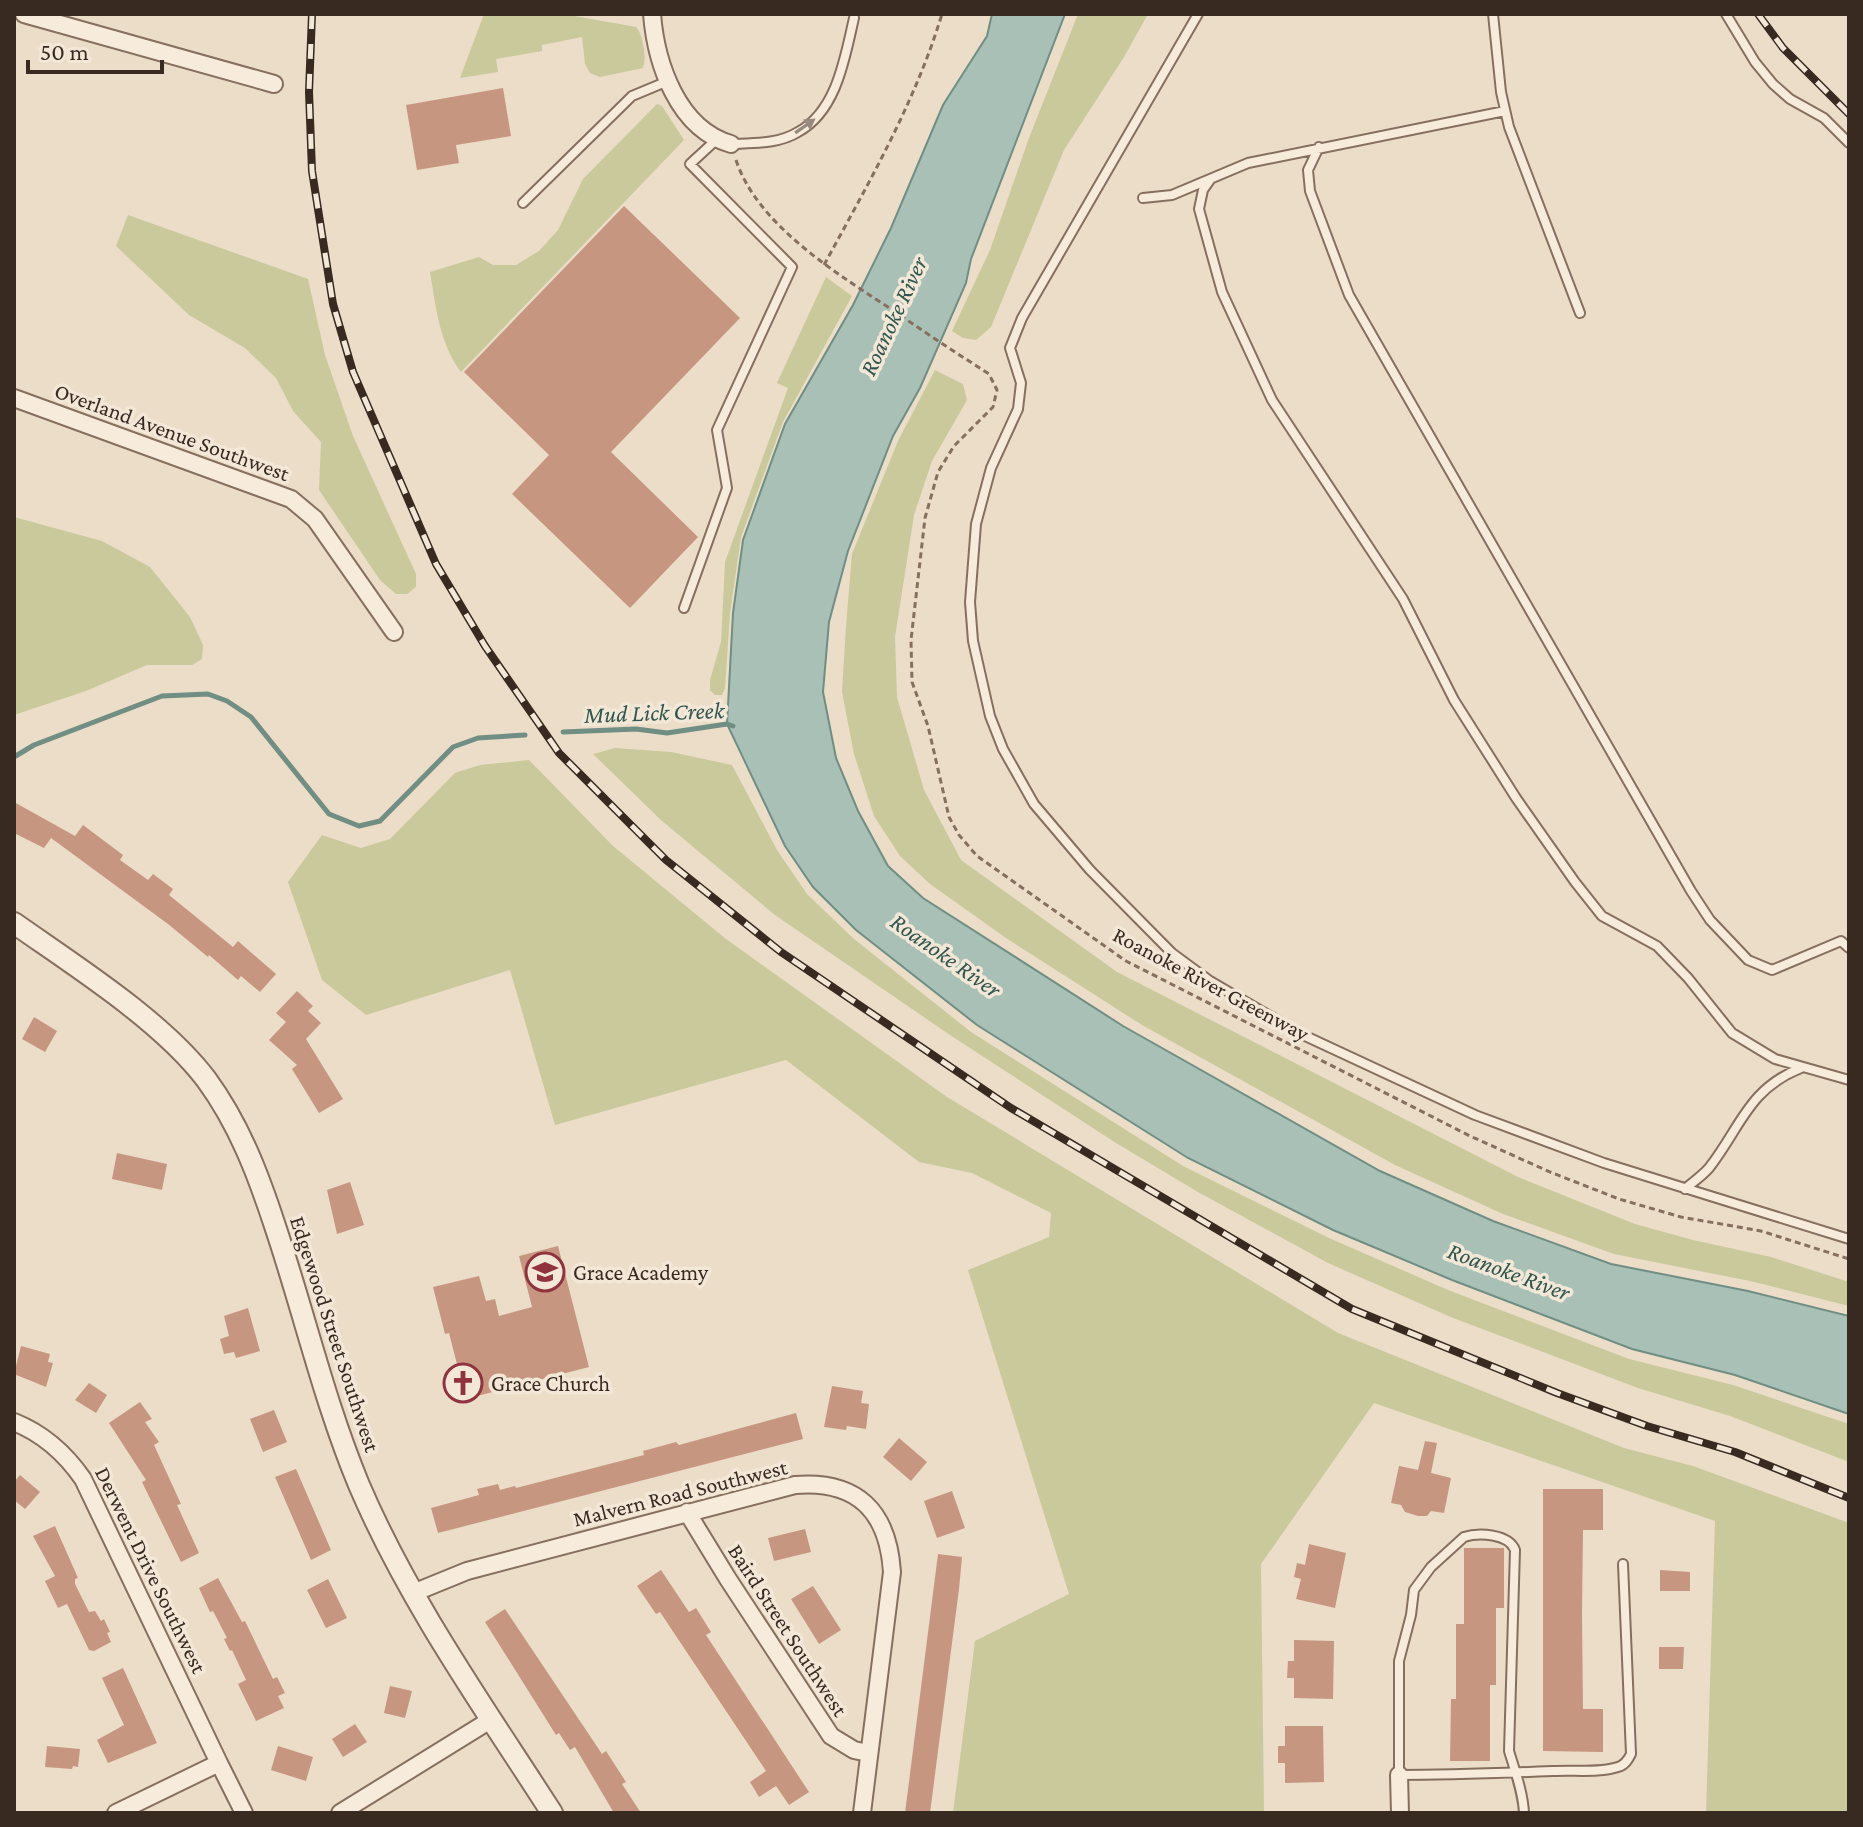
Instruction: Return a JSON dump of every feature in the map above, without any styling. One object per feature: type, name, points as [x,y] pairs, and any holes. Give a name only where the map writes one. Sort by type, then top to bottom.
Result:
[{"type":"street","points":[[24,14],[274,84]]},
{"type":"street","points":[[652,14],[660,57],[680,105],[697,126],[724,142]]},
{"type":"street","name":"Overland Avenue Southwest","points":[[14,398],[291,499],[315,519],[394,632]]},
{"type":"street","name":"Edgewood Street Southwest","points":[[14,923],[135,1011],[204,1077],[226,1109],[262,1187],[335,1422],[360,1486],[413,1593],[552,1813]]},
{"type":"street","name":"Derwent Drive Southwest","points":[[14,1422],[54,1444],[83,1479],[244,1813]]},
{"type":"street","name":"Malvern Road Southwest","points":[[413,1593],[467,1571],[795,1485],[815,1483],[834,1486],[865,1501],[886,1534],[892,1572],[862,1813]]},
{"type":"street","name":"Baird Street Southwest","points":[[687,1512],[831,1736],[854,1750],[868,1753]]},
{"type":"street","points":[[340,1813],[492,1719]]},
{"type":"street","points":[[116,1813],[219,1763]]},
{"type":"street","points":[[1399,1775],[1400,1813]]},
{"type":"lane","points":[[1198,14],[1022,318],[1010,348],[1021,383],[1018,409],[991,468],[976,524],[970,602],[978,672],[1003,749],[1034,804],[1090,870],[1172,953],[1210,981],[1301,1034],[1475,1115],[1604,1163],[1849,1239]]},
{"type":"lane","points":[[1493,14],[1505,111],[1520,161],[1580,313]]},
{"type":"lane","points":[[1726,14],[1755,62],[1773,84],[1790,99],[1824,118],[1849,143]]},
{"type":"lane","points":[[684,608],[727,488],[717,430],[792,267],[690,164],[724,142],[768,142],[797,133],[818,117],[835,86],[854,18]]},
{"type":"lane","points":[[523,203],[632,96],[668,80]]},
{"type":"lane","points":[[1143,198],[1172,195],[1248,163],[1505,111]]},
{"type":"lane","points":[[1319,147],[1308,170],[1310,191],[1349,295],[1710,920],[1748,960],[1772,970],[1841,941],[1849,948]]},
{"type":"lane","points":[[1210,180],[1203,190],[1199,209],[1222,292],[1272,400],[1403,599],[1454,700],[1516,798],[1602,916],[1657,946],[1688,978],[1732,1033],[1775,1059],[1849,1080]]},
{"type":"lane","points":[[1685,1189],[1707,1170],[1760,1093],[1780,1076],[1802,1068]]},
{"type":"lane","points":[[1524,1813],[1515,1772],[1509,1751],[1515,1550],[1512,1542],[1505,1538],[1464,1537],[1414,1590],[1399,1661],[1399,1775],[1515,1772],[1598,1770],[1620,1767],[1631,1754],[1623,1564]]},
{"type":"path","points":[[824,265],[884,155],[932,48],[942,14]]},
{"type":"path","name":"Roanoke River Greenway","points":[[724,142],[757,201],[824,265],[993,379],[997,397],[987,415],[954,446],[938,472],[925,518],[911,640],[912,682],[928,726],[949,817],[977,856],[1126,961],[1470,1136],[1619,1199],[1681,1217],[1761,1231],[1849,1259]]},
{"type":"green space","points":[[484,14],[563,14],[636,27],[644,46],[643,68],[600,77],[590,73],[585,64],[582,37],[542,45],[542,51],[496,59],[498,72],[460,78]]},
{"type":"green space","points":[[1078,14],[1148,14],[1064,150],[991,327],[976,340],[963,338],[952,331],[990,250],[1029,138]]},
{"type":"green space","points":[[657,104],[662,106],[684,140],[461,372],[443,336],[430,272],[479,257],[493,265],[516,265],[539,251],[558,230],[583,179]]},
{"type":"green space","points":[[128,215],[308,279],[325,355],[353,436],[416,574],[416,587],[407,594],[396,594],[380,580],[319,490],[321,442],[293,411],[276,378],[245,348],[189,315],[116,246]]},
{"type":"green space","points":[[826,277],[852,296],[783,422],[741,537],[730,614],[725,688],[722,695],[715,695],[710,690],[710,680],[721,642],[725,562],[788,388],[777,383]]},
{"type":"green space","points":[[935,370],[963,384],[967,400],[932,461],[914,515],[895,637],[897,697],[924,790],[961,860],[1117,972],[1518,1177],[1635,1224],[1771,1257],[1849,1282],[1849,1306],[1750,1281],[1614,1254],[1503,1214],[1395,1165],[1142,1025],[1006,938],[930,884],[900,856],[874,816],[854,754],[842,692],[846,626],[852,554],[898,441]]},
{"type":"green space","points":[[14,517],[102,541],[150,567],[190,617],[203,645],[202,659],[192,665],[147,665],[86,691],[14,715]]},
{"type":"green space","points":[[615,748],[671,752],[732,765],[777,850],[807,894],[854,939],[971,1032],[1183,1166],[1329,1238],[1448,1290],[1629,1359],[1733,1385],[1849,1424],[1849,1462],[1730,1416],[1638,1388],[1453,1318],[1328,1263],[1198,1192],[1116,1143],[950,1035],[775,915],[662,821],[593,754]]},
{"type":"green space","points":[[529,760],[613,846],[726,939],[947,1097],[1338,1333],[1624,1448],[1693,1466],[1849,1523],[1849,1813],[1706,1813],[1715,1521],[1374,1403],[1261,1564],[1264,1813],[953,1813],[975,1641],[1069,1594],[968,1270],[1049,1237],[1051,1213],[972,1173],[919,1162],[786,1060],[555,1125],[510,970],[366,1015],[322,980],[288,882],[322,835],[361,848],[390,839],[455,773],[480,765]]},
{"type":"water","name":"Roanoke River","points":[[992,14],[1065,14],[971,259],[966,283],[920,388],[893,436],[848,551],[829,622],[823,692],[836,758],[858,811],[888,866],[923,898],[1123,1026],[1380,1171],[1493,1221],[1611,1264],[1748,1291],[1849,1316],[1849,1414],[1735,1375],[1632,1349],[1452,1280],[1333,1230],[1188,1158],[977,1025],[856,930],[813,887],[785,846],[727,724],[733,613],[743,540],[785,424],[853,305],[891,228],[943,105],[987,36]]},
{"type":"building","points":[[503,88],[511,136],[456,145],[459,163],[417,170],[406,105]]},
{"type":"building","points":[[624,206],[740,318],[611,452],[698,537],[630,608],[512,494],[549,455],[464,372]]},
{"type":"building","points":[[14,802],[75,836],[83,825],[123,855],[120,860],[148,880],[153,874],[173,889],[169,895],[233,947],[238,941],[276,974],[260,992],[241,976],[238,980],[51,838],[44,848],[14,833]]},
{"type":"building","points":[[297,991],[313,1006],[308,1011],[321,1023],[306,1039],[343,1099],[319,1113],[292,1069],[297,1065],[269,1040],[286,1022],[276,1013]]},
{"type":"building","points":[[34,1017],[57,1031],[45,1052],[22,1039]]},
{"type":"building","points":[[117,1153],[167,1164],[162,1190],[112,1179]]},
{"type":"building","points":[[350,1182],[364,1225],[337,1234],[327,1190]]},
{"type":"building","points":[[558,1246],[589,1367],[466,1399],[433,1287],[479,1276],[486,1301],[495,1299],[499,1316],[532,1307],[519,1256]]},
{"type":"building","points":[[248,1308],[260,1351],[236,1358],[234,1352],[224,1354],[220,1339],[229,1336],[224,1316]]},
{"type":"building","points":[[21,1346],[50,1354],[48,1362],[53,1363],[46,1387],[14,1374]]},
{"type":"building","points":[[89,1383],[107,1395],[96,1413],[75,1400]]},
{"type":"building","points":[[832,1386],[863,1391],[861,1403],[869,1404],[866,1429],[824,1427]]},
{"type":"building","points":[[140,1402],[152,1419],[145,1422],[159,1442],[154,1445],[199,1553],[181,1562],[142,1482],[146,1480],[109,1423]]},
{"type":"building","points":[[274,1410],[287,1442],[263,1452],[250,1419]]},
{"type":"building","points":[[796,1413],[803,1439],[438,1533],[431,1508],[479,1495],[477,1489],[498,1484],[500,1490],[516,1488],[644,1455],[643,1451],[676,1442],[679,1445]]},
{"type":"building","points":[[899,1438],[927,1462],[911,1481],[883,1457]]},
{"type":"building","points":[[1425,1441],[1437,1443],[1431,1473],[1451,1478],[1444,1513],[1431,1511],[1427,1516],[1418,1516],[1405,1512],[1401,1505],[1391,1503],[1399,1466],[1418,1470]]},
{"type":"building","points":[[296,1469],[331,1550],[311,1560],[275,1477]]},
{"type":"building","points":[[20,1475],[40,1492],[25,1509],[14,1500],[14,1482]]},
{"type":"building","points":[[1543,1489],[1603,1489],[1603,1530],[1583,1530],[1582,1614],[1583,1709],[1603,1709],[1603,1752],[1543,1751]]},
{"type":"building","points":[[952,1491],[965,1528],[937,1538],[924,1501]]},
{"type":"building","points":[[55,1526],[78,1578],[75,1584],[89,1612],[95,1611],[101,1621],[104,1619],[110,1632],[107,1633],[111,1642],[94,1651],[89,1650],[67,1604],[58,1608],[45,1581],[55,1576],[33,1536]]},
{"type":"building","points":[[805,1529],[811,1552],[774,1561],[768,1538]]},
{"type":"building","points":[[1309,1544],[1346,1553],[1335,1608],[1296,1599],[1301,1579],[1294,1577],[1297,1563],[1305,1565]]},
{"type":"building","points":[[1464,1548],[1504,1548],[1504,1608],[1496,1608],[1496,1685],[1490,1685],[1490,1761],[1450,1761],[1451,1699],[1456,1699],[1456,1624],[1464,1624]]},
{"type":"building","points":[[938,1554],[962,1557],[959,1589],[930,1813],[905,1813]]},
{"type":"building","points":[[661,1570],[689,1612],[696,1608],[711,1632],[706,1635],[809,1792],[789,1805],[776,1786],[759,1797],[750,1782],[766,1771],[660,1612],[656,1614],[637,1586]]},
{"type":"building","points":[[1660,1570],[1690,1572],[1690,1591],[1660,1591]]},
{"type":"building","points":[[218,1578],[242,1622],[245,1621],[273,1679],[277,1677],[285,1693],[278,1696],[284,1708],[256,1721],[238,1684],[246,1680],[199,1588]]},
{"type":"building","points":[[328,1579],[347,1618],[326,1628],[307,1590]]},
{"type":"building","points":[[813,1586],[841,1630],[819,1644],[791,1599]]},
{"type":"building","points":[[505,1609],[602,1754],[606,1751],[641,1813],[614,1813],[575,1747],[570,1750],[559,1733],[556,1735],[485,1622]]},
{"type":"building","points":[[1294,1640],[1334,1641],[1333,1699],[1294,1698],[1294,1678],[1287,1678],[1288,1661],[1294,1661]]},
{"type":"building","points":[[1659,1647],[1684,1647],[1683,1669],[1659,1669]]},
{"type":"building","points":[[123,1668],[157,1743],[108,1763],[97,1740],[124,1725],[102,1678]]},
{"type":"building","points":[[390,1686],[412,1691],[405,1718],[384,1713]]},
{"type":"building","points":[[355,1724],[367,1742],[343,1757],[332,1739]]},
{"type":"building","points":[[1285,1726],[1323,1726],[1324,1782],[1285,1783],[1285,1763],[1278,1763],[1278,1746],[1285,1746]]},
{"type":"building","points":[[47,1746],[80,1749],[78,1767],[45,1767]]},
{"type":"building","points":[[278,1746],[313,1757],[306,1781],[271,1770]]},
{"type":"waterway","name":"Mud Lick Creek","points":[[14,757],[34,745],[162,696],[208,694],[227,701],[251,717],[329,814],[359,826],[380,821],[453,747],[478,738],[525,735]]},
{"type":"waterway","name":"Mud Lick Creek","points":[[563,732],[636,729],[667,733],[727,724],[733,726]]},
{"type":"railway","points":[[312,14],[309,92],[312,171],[333,304],[353,372],[436,564],[485,646],[559,753],[666,860],[781,952],[1011,1108],[1352,1309],[1557,1393],[1647,1426],[1735,1452],[1849,1498]]},
{"type":"railway","points":[[1758,14],[1783,48],[1849,114]]},
{"type":"place","name":"Grace Academy","points":[[545,1272]]},
{"type":"place","name":"Grace Church","points":[[463,1383]]}]
